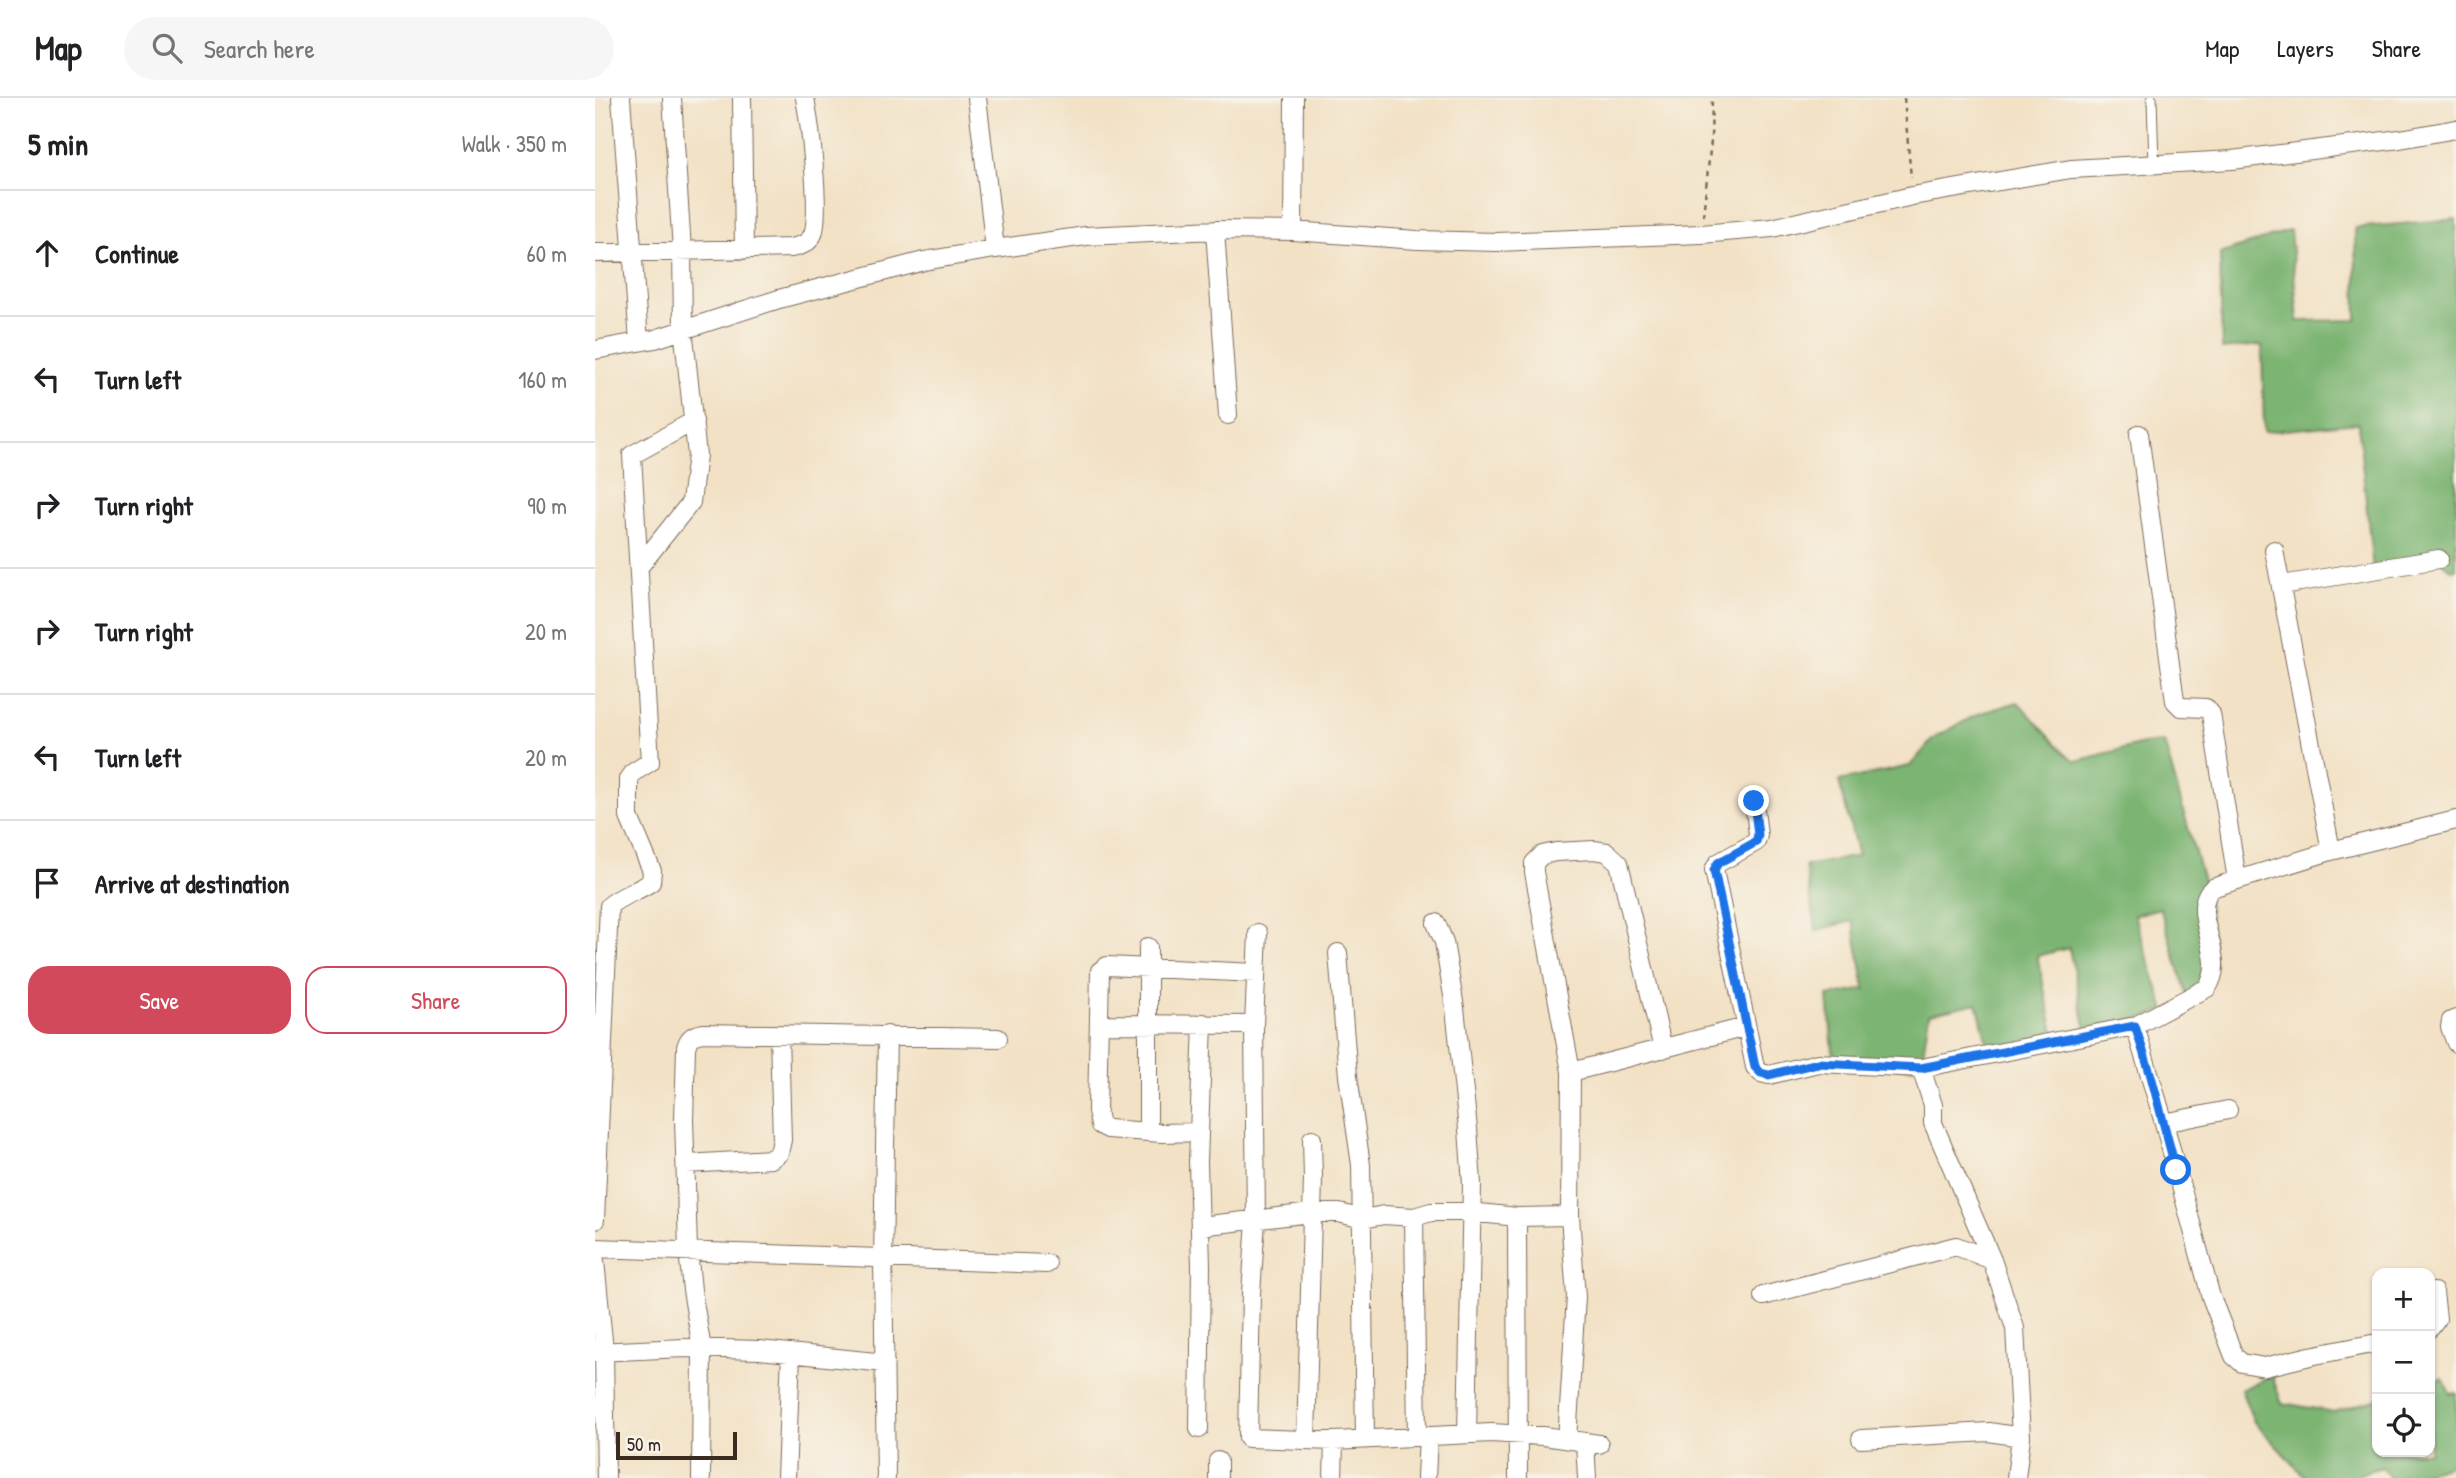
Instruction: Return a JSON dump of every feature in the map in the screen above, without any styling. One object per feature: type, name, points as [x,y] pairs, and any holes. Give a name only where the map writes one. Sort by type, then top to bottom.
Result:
[{"type":"street","points":[[621,98],[639,342]]},
{"type":"street","points":[[639,567],[691,502],[697,455],[683,328],[682,250],[672,98]]},
{"type":"street","points":[[741,98],[744,250]]},
{"type":"street","points":[[595,253],[744,250],[804,245],[813,235],[817,205],[805,98]]},
{"type":"street","points":[[977,98],[995,248]]},
{"type":"street","points":[[1293,231],[1294,98]]},
{"type":"street","points":[[595,350],[655,339],[779,299],[924,261],[1086,236],[1215,230],[1293,231],[1417,240],[1497,242],[1701,234],[1772,228],[1912,195],[2071,169],[2232,160],[2400,139],[2456,129]]},
{"type":"street","points":[[1215,230],[1228,415]]},
{"type":"street","points":[[595,1220],[609,906],[617,899],[639,891],[651,882],[652,871],[629,817],[629,779],[634,772],[650,762],[632,455],[694,421]]},
{"type":"street","points":[[2139,434],[2175,701],[2181,707],[2206,708],[2211,714],[2237,880]]},
{"type":"street","points":[[2274,550],[2331,851]]},
{"type":"street","points":[[2282,585],[2439,559]]},
{"type":"street","points":[[1754,801],[1758,835],[1756,842],[1718,863],[1714,870],[1755,1067],[1761,1073],[1769,1075],[1818,1063],[1921,1068],[2135,1026],[2207,988],[2214,978],[2215,967],[2205,910],[2207,895],[2215,887],[2331,851],[2456,820]]},
{"type":"street","points":[[1587,1478],[1570,1216],[1571,1072],[1534,872],[1534,863],[1542,855],[1594,850],[1607,852],[1619,863],[1663,1049]]},
{"type":"street","points":[[1436,923],[1444,942],[1463,1066],[1472,1184],[1467,1434]]},
{"type":"street","points":[[1258,933],[1254,1025],[1256,1220],[1251,1294],[1248,1438],[1334,1441],[1467,1434],[1517,1435],[1584,1442]]},
{"type":"street","points":[[1148,947],[1148,1132]]},
{"type":"street","points":[[1338,953],[1348,1076],[1361,1166],[1365,1439]]},
{"type":"street","points":[[1199,1132],[1148,1132],[1108,1129],[1100,1125],[1097,1111],[1100,971],[1103,967],[1256,973]]},
{"type":"street","points":[[2456,1020],[2451,1021],[2450,1027],[2456,1043]]},
{"type":"street","points":[[1199,1429],[1199,1132],[1203,1023]]},
{"type":"street","points":[[1099,1024],[1254,1025]]},
{"type":"street","points":[[2135,1026],[2207,1284],[2234,1356],[2252,1366],[2265,1367],[2372,1344]]},
{"type":"street","points":[[1571,1072],[1746,1027]]},
{"type":"street","points":[[701,1478],[702,1349],[688,1250],[685,1164],[685,1047],[688,1040],[693,1035],[703,1034],[998,1038]]},
{"type":"street","points":[[685,1164],[771,1159],[779,1153],[782,1140],[779,1035]]},
{"type":"street","points":[[886,1478],[883,1259],[887,1035]]},
{"type":"street","points":[[1921,1068],[1933,1105],[1933,1123],[1992,1260],[2015,1328],[2021,1437],[2016,1478]]},
{"type":"street","points":[[2164,1123],[2228,1110]]},
{"type":"street","points":[[1305,1440],[1313,1139]]},
{"type":"street","points":[[1200,1226],[1313,1213],[1339,1213],[1363,1219],[1384,1215],[1414,1217],[1431,1212],[1470,1212],[1517,1217],[1570,1216]]},
{"type":"street","points":[[1414,1217],[1426,1478]]},
{"type":"street","points":[[1517,1217],[1518,1478]]},
{"type":"street","points":[[1763,1296],[1957,1246],[1992,1260]]},
{"type":"street","points":[[595,1248],[1047,1264]]},
{"type":"street","points":[[595,1261],[606,1478]]},
{"type":"street","points":[[2435,1301],[2435,1322]]},
{"type":"street","points":[[599,1351],[702,1349],[791,1353],[885,1363]]},
{"type":"street","points":[[786,1478],[791,1353]]},
{"type":"street","points":[[1861,1439],[1989,1432],[2021,1437]]},
{"type":"street","points":[[1333,1478],[1334,1441]]},
{"type":"lane","points":[[2152,98],[2154,164]]},
{"type":"path","points":[[1701,234],[1711,141],[1711,98]]},
{"type":"path","points":[[1904,98],[1912,195]]},
{"type":"green space","points":[[2456,219],[2456,569],[2451,570],[2439,559],[2373,570],[2358,423],[2264,432],[2262,345],[2222,349],[2220,254],[2290,230],[2298,321],[2357,320],[2355,228]]},
{"type":"green space","points":[[2018,702],[2064,753],[2076,761],[2143,744],[2164,742],[2207,895],[2215,967],[2188,998],[2160,908],[2134,915],[2165,1010],[2087,1035],[2069,948],[2037,956],[2056,1041],[1990,1055],[1977,1003],[1929,1014],[1921,1068],[1834,1063],[1828,996],[1865,989],[1853,921],[1816,930],[1805,866],[1858,856],[1839,781],[1910,766],[1934,738],[1978,714]]},
{"type":"green space","points":[[2272,1375],[2282,1403],[2334,1412],[2372,1401],[2372,1457],[2435,1457],[2435,1380],[2443,1378],[2450,1394],[2456,1393],[2456,1463],[2407,1478],[2390,1478],[2382,1467],[2351,1478],[2306,1478],[2254,1422],[2241,1390]]},
{"type":"route","points":[[1754,801],[1758,835],[1756,842],[1718,863],[1714,870],[1755,1067],[1761,1073],[1769,1075],[1818,1063],[1921,1068],[2135,1026],[2176,1170]]}]
